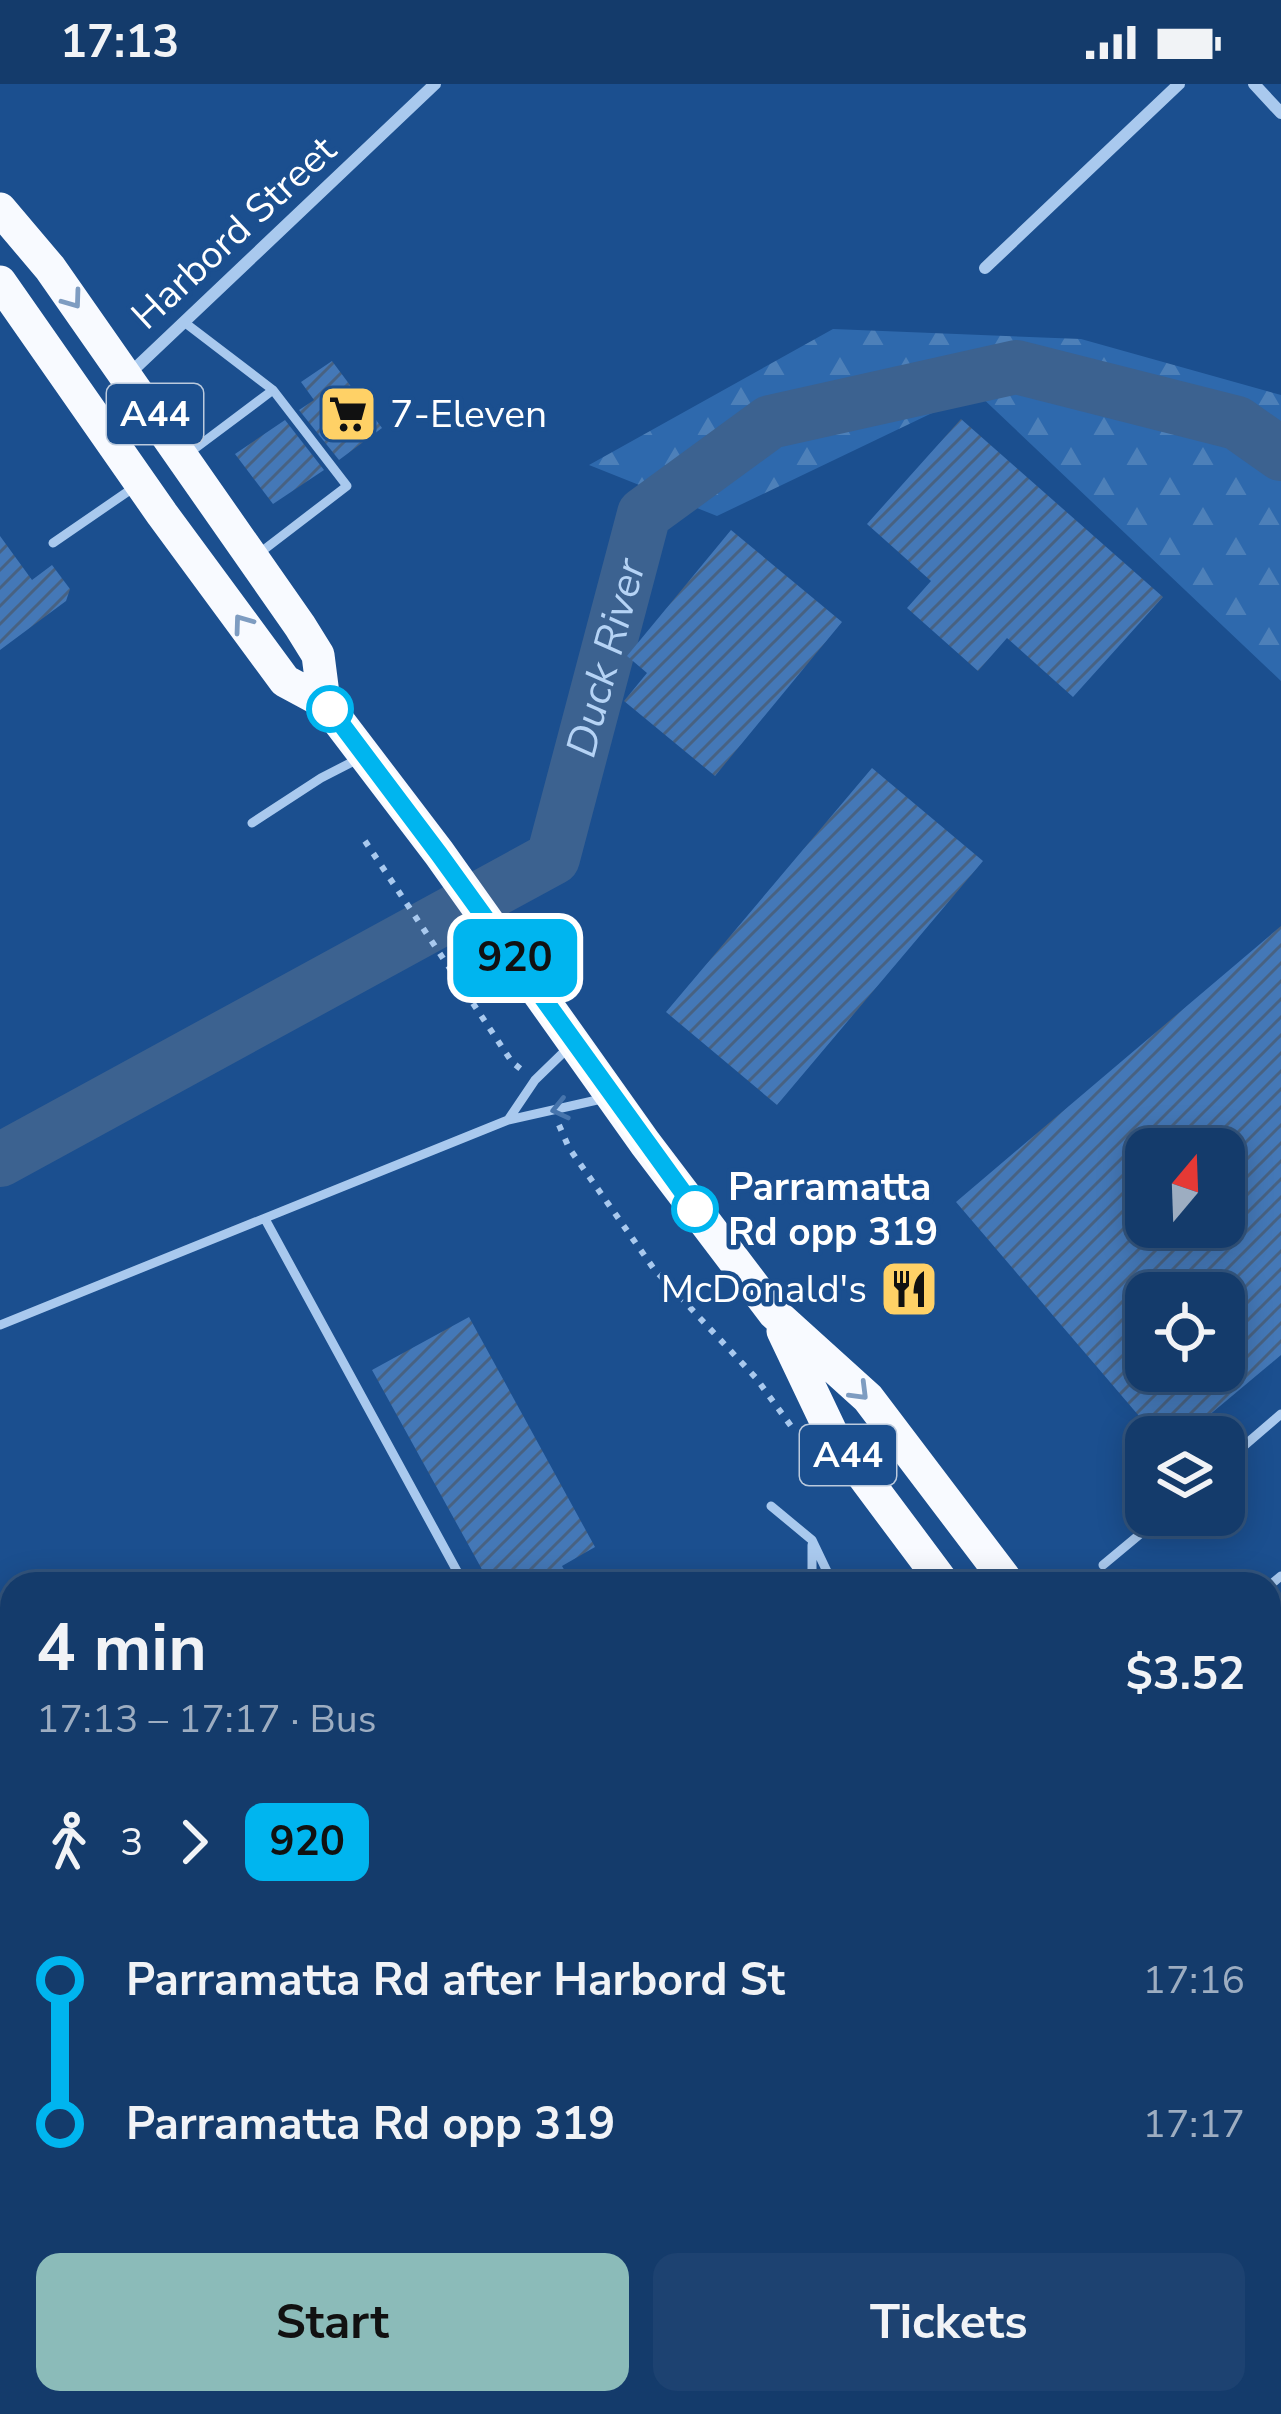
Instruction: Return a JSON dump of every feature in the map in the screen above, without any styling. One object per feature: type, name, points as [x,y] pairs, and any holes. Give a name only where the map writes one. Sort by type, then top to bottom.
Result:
[{"type":"highway","name":"A44","points":[[0,209],[50,268],[254,557],[318,655],[324,702]]},
{"type":"highway","name":"A44","points":[[0,282],[285,682],[324,702],[774,1313],[832,1434],[935,1572]]},
{"type":"highway","name":"A44","points":[[774,1313],[868,1398],[1000,1572]]},
{"type":"street","name":"Harbord Street","points":[[127,376],[435,84]]},
{"type":"street","points":[[985,268],[1179,84]]},
{"type":"street","points":[[1254,84],[1281,113]]},
{"type":"lane","points":[[184,322],[273,390],[347,486],[254,557]]},
{"type":"lane","points":[[185,456],[273,390]]},
{"type":"lane","points":[[53,543],[141,484]]},
{"type":"lane","points":[[252,823],[365,756]]},
{"type":"lane","points":[[508,1120],[535,1080],[574,1042]]},
{"type":"lane","points":[[0,1325],[508,1120],[612,1096]]},
{"type":"lane","points":[[265,1219],[457,1572]]},
{"type":"lane","points":[[1245,1445],[1281,1414]]},
{"type":"lane","points":[[771,1506],[812,1540],[827,1572]]},
{"type":"lane","points":[[1102,1564],[1137,1536]]},
{"type":"lane","points":[[812,1540],[812,1572]]},
{"type":"path","points":[[365,841],[485,1022]]},
{"type":"path","points":[[569,1148],[654,1269],[756,1378],[803,1442]]},
{"type":"green space","points":[[833,329],[1081,339],[1281,395],[1281,681],[976,392],[717,516],[589,465]]},
{"type":"building","name":"7-Eleven","points":[[332,361],[382,428],[339,460],[299,410],[314,400],[301,382]]},
{"type":"building","points":[[961,419],[1163,597],[1073,697],[1007,638],[978,671],[907,608],[931,581],[867,524]]},
{"type":"building","points":[[285,420],[324,470],[273,504],[235,454]]},
{"type":"building","points":[[731,530],[842,622],[715,776],[624,701],[647,673],[627,656]]},
{"type":"building","points":[[0,536],[32,580],[52,565],[70,589],[66,601],[0,650]]},
{"type":"building","points":[[872,768],[983,861],[777,1105],[666,1012]]},
{"type":"building","points":[[1281,926],[1281,1355],[1245,1385],[1245,1272],[1125,1272],[1125,1392],[1237,1392],[1208,1416],[1139,1416],[956,1202]]},
{"type":"building","points":[[469,1317],[595,1547],[562,1566],[565,1572],[483,1572],[372,1370]]},
{"type":"waterway","name":"Duck River","points":[[0,1160],[553,858],[644,514],[770,422],[1016,367],[1237,423],[1281,454]]},
{"type":"bus line","name":"920","points":[[330,709],[695,1209]]},
{"type":"place","name":"7-Eleven","points":[[348,414]]},
{"type":"place","name":"Parramatta Rd opp 319","points":[[695,1209]]},
{"type":"place","name":"McDonald's","points":[[909,1289]]}]
